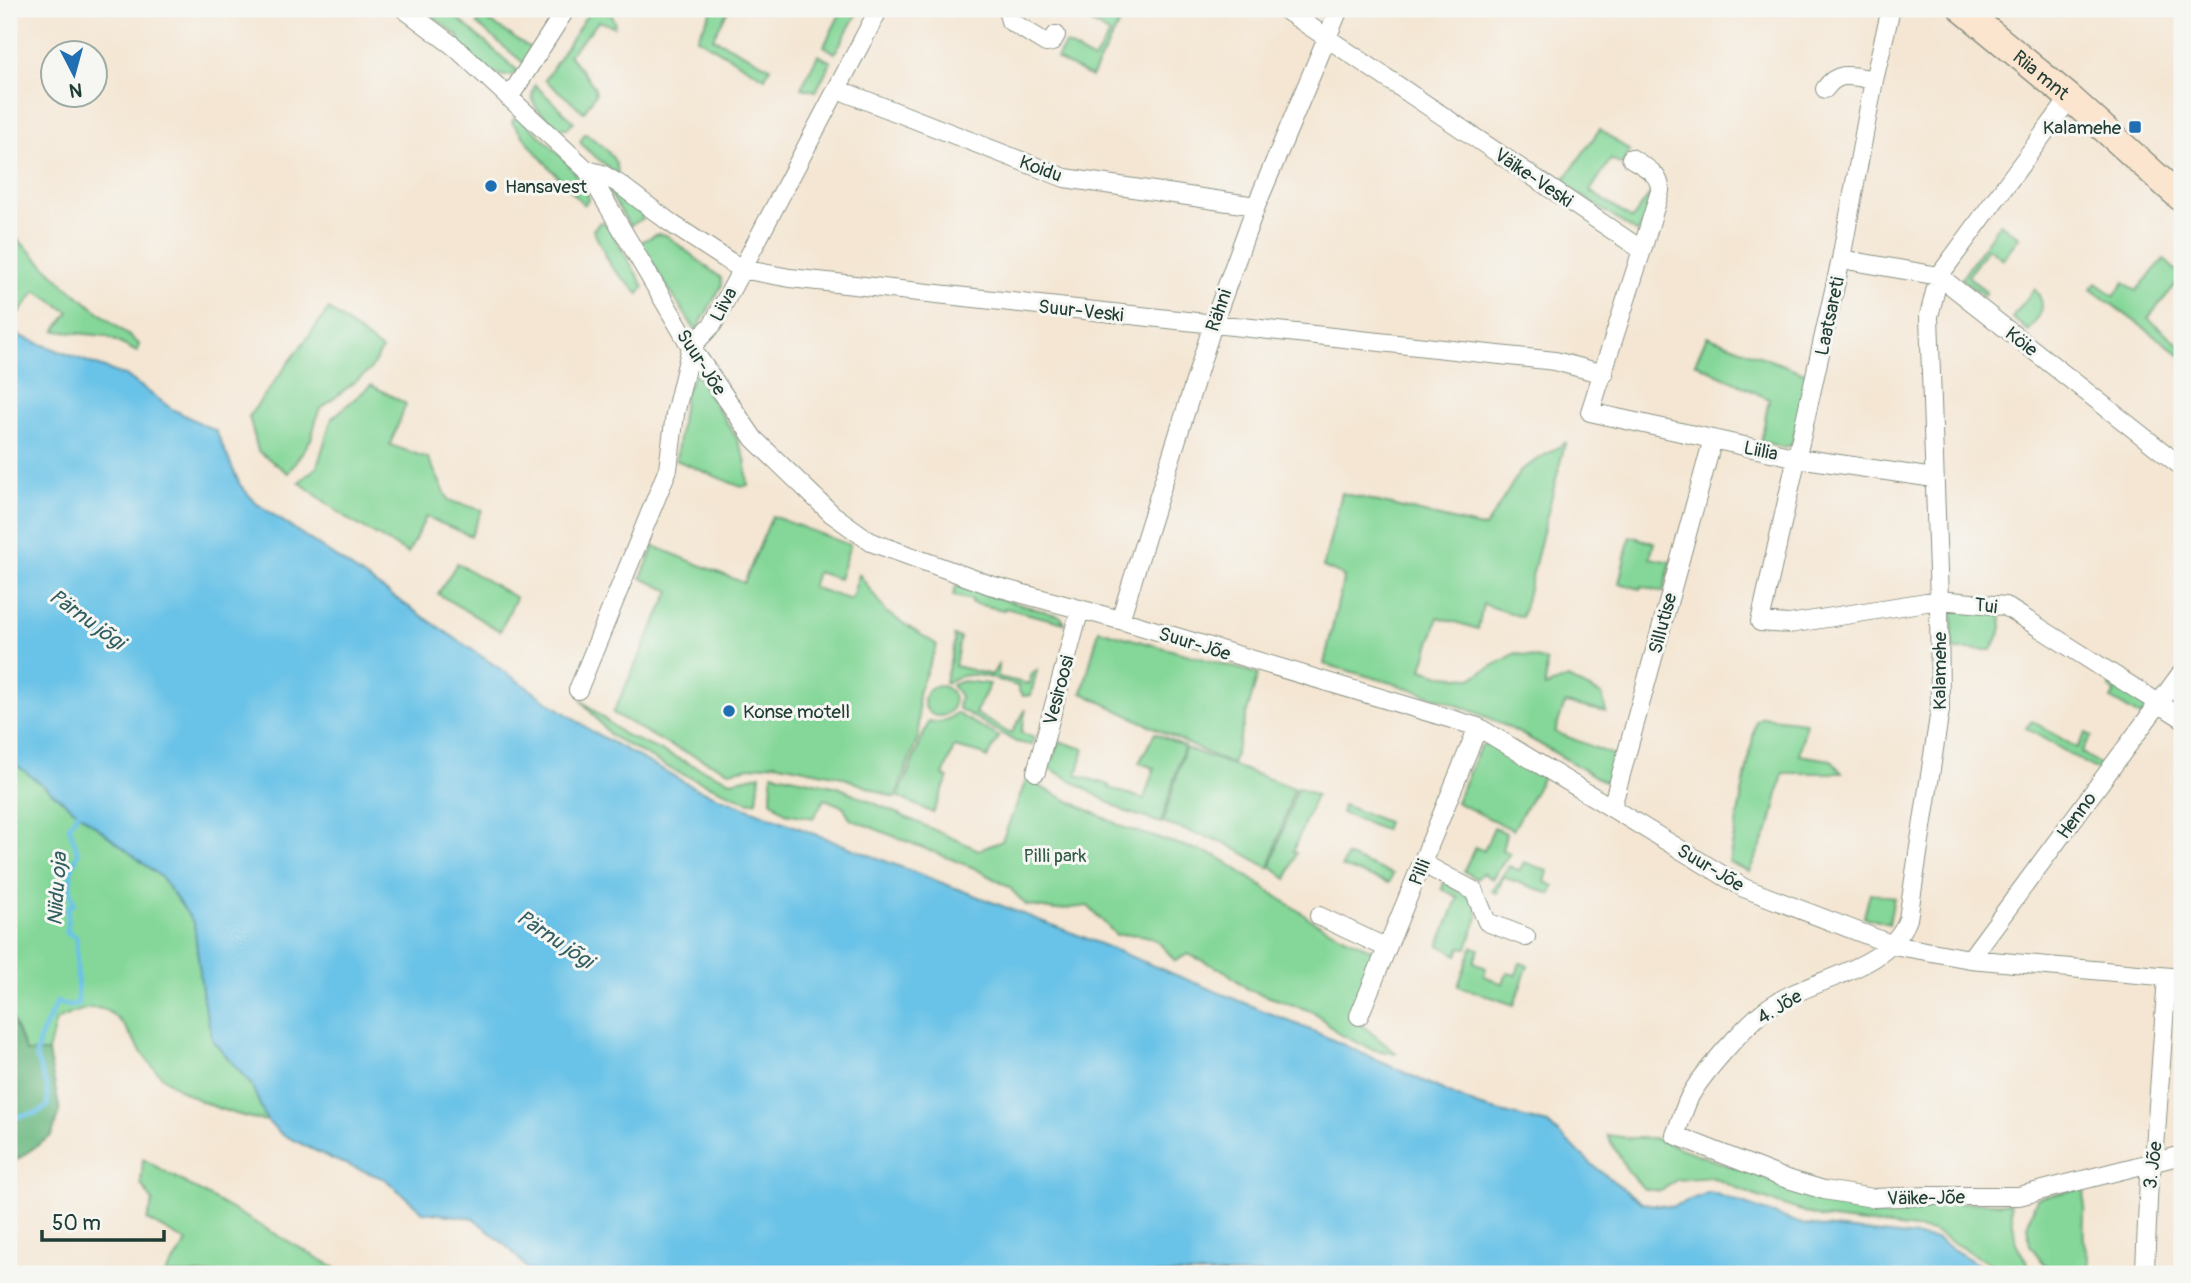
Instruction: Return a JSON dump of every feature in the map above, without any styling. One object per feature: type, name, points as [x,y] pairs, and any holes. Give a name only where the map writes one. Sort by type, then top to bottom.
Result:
[{"type":"main road","name":"Riia mnt","points":[[1962,9],[2070,98],[2182,199]]},
{"type":"street","name":"Suur-Jõe","points":[[404,9],[455,47],[587,170],[691,347],[754,439],[832,514],[871,541],[990,584],[1478,727],[1744,888],[1893,944],[1970,959],[2175,977]]},
{"type":"street","points":[[509,98],[566,9]]},
{"type":"street","name":"Liiva","points":[[578,690],[668,469],[675,414],[691,347],[713,324],[879,9]]},
{"type":"street","points":[[1011,9],[1008,13],[1010,21],[1046,43],[1052,43],[1056,35]]},
{"type":"street","name":"Väike-Veski","points":[[1284,9],[1642,250]]},
{"type":"street","name":"Rähni","points":[[1120,620],[1213,324],[1256,206],[1339,9]]},
{"type":"street","name":"Laatsareti","points":[[1760,622],[1841,260],[1874,80],[1891,9]]},
{"type":"street","points":[[1825,89],[1832,79],[1844,75],[1874,80]]},
{"type":"street","name":"Koidu","points":[[836,89],[1065,178],[1256,206]]},
{"type":"street","name":"Kalamehe","points":[[1893,944],[1903,932],[1908,919],[1940,710],[1929,316],[1939,276],[2070,98]]},
{"type":"street","points":[[1604,374],[1660,191],[1657,176],[1631,158]]},
{"type":"street","name":"Suur-Veski","points":[[587,170],[602,174],[618,184],[672,224],[741,269],[790,278],[1555,361],[1604,374]]},
{"type":"street","name":"Köie","points":[[1841,260],[1939,276],[2182,467]]},
{"type":"street","name":"Liilia","points":[[1604,374],[1590,412],[1798,458],[1934,478]]},
{"type":"street","name":"Sillutise","points":[[1612,807],[1713,439]]},
{"type":"street","name":"Tui","points":[[1760,622],[1789,624],[1939,600],[2005,606],[2182,718]]},
{"type":"street","name":"Vesiroosi","points":[[1036,772],[1080,609]]},
{"type":"street","name":"Henno","points":[[1970,959],[2182,672]]},
{"type":"street","name":"Pilli","points":[[1359,1016],[1478,727]]},
{"type":"street","points":[[1422,863],[1474,891],[1487,922],[1526,937]]},
{"type":"street","points":[[1319,916],[1387,948]]},
{"type":"street","name":"4. Jõe","points":[[1675,1135],[1690,1095],[1745,1028],[1768,1007],[1866,962],[1893,944]]},
{"type":"street","name":"3. Jõe","points":[[2146,1269],[2149,1177],[2154,1162],[2175,977]]},
{"type":"street","name":"Väike-Jõe","points":[[1675,1135],[1781,1177],[1824,1190],[1872,1198],[2019,1196],[2182,1155]]},
{"type":"green space","points":[[424,9],[447,9],[519,72],[503,76],[487,69],[458,47],[459,37]]},
{"type":"green space","points":[[486,9],[496,9],[489,21],[535,51],[526,65],[477,24]]},
{"type":"green space","points":[[591,9],[613,9],[611,13],[615,23],[614,27],[599,21],[569,55],[594,86],[596,93],[584,112],[545,80]]},
{"type":"green space","points":[[713,9],[729,9],[713,38],[770,67],[765,78],[697,38]]},
{"type":"green space","points":[[835,9],[848,9],[857,13],[835,53],[824,46],[841,12]]},
{"type":"green space","points":[[1107,9],[1127,9],[1091,77],[1057,59],[1065,44],[1094,60],[1110,34],[1089,21],[1092,12],[1102,17]]},
{"type":"green space","points":[[818,55],[831,62],[816,91],[801,88]]},
{"type":"green space","points":[[535,85],[574,122],[568,128],[560,128],[538,110],[533,99]]},
{"type":"green space","points":[[516,115],[568,165],[585,188],[589,199],[584,205],[512,122]]},
{"type":"green space","points":[[1600,129],[1630,151],[1621,165],[1611,159],[1590,191],[1632,219],[1653,190],[1650,208],[1638,233],[1562,183]]},
{"type":"green space","points":[[585,133],[612,156],[618,175],[580,142]]},
{"type":"green space","points":[[603,183],[642,214],[642,219],[630,226]]},
{"type":"green space","points":[[600,222],[607,224],[644,287],[639,294],[612,268],[593,230]]},
{"type":"green space","points":[[2000,223],[2019,237],[2003,259],[1988,248],[1968,276],[1986,292],[1984,296],[1961,279]]},
{"type":"green space","points":[[9,231],[65,285],[139,344],[137,352],[106,336],[55,331],[69,312],[36,291],[20,312],[9,288]]},
{"type":"green space","points":[[657,234],[666,235],[721,278],[722,285],[696,331],[639,243]]},
{"type":"green space","points":[[2164,259],[2182,277],[2148,318],[2182,347],[2182,356],[2091,289],[2096,283],[2114,296],[2124,282],[2136,291]]},
{"type":"green space","points":[[2034,289],[2042,305],[2029,331],[2012,318]]},
{"type":"green space","points":[[329,309],[382,350],[370,370],[319,410],[311,439],[288,473],[258,451],[249,416]]},
{"type":"green space","points":[[1707,336],[1807,374],[1792,444],[1785,448],[1761,441],[1769,399],[1695,363]]},
{"type":"green space","points":[[695,373],[736,437],[745,458],[748,485],[741,487],[676,460],[685,392]]},
{"type":"green space","points":[[371,385],[406,404],[390,445],[428,458],[449,501],[482,510],[471,536],[426,517],[408,553],[349,520],[299,482],[317,467],[332,418]]},
{"type":"green space","points":[[1565,443],[1522,617],[1483,604],[1478,629],[1438,617],[1422,669],[1444,676],[1471,678],[1516,653],[1547,661],[1545,687],[1568,678],[1602,695],[1606,712],[1565,703],[1555,732],[1616,756],[1608,784],[1494,720],[1420,692],[1324,664],[1344,576],[1323,567],[1342,493],[1485,528],[1521,470]]},
{"type":"green space","points":[[772,516],[850,545],[839,579],[817,572],[812,587],[851,600],[859,574],[886,612],[937,645],[918,693],[919,735],[895,798],[839,776],[775,763],[729,771],[667,744],[613,713],[670,591],[641,578],[654,546],[744,583]]},
{"type":"green space","points":[[1630,536],[1654,543],[1650,558],[1671,562],[1663,592],[1619,583]]},
{"type":"green space","points":[[457,563],[516,598],[500,631],[438,594]]},
{"type":"green space","points":[[956,586],[1060,616],[1065,623],[1005,608],[1004,610],[971,603],[972,600],[953,596]]},
{"type":"green space","points":[[1954,610],[2001,615],[2002,628],[1992,650],[1953,650]]},
{"type":"green space","points":[[1099,630],[1258,674],[1232,765],[1082,693]]},
{"type":"green space","points":[[954,636],[960,638],[955,666],[992,675],[998,665],[998,677],[1029,684],[1032,673],[1037,670],[1031,695],[1023,696],[1018,686],[982,676],[963,675],[945,682]]},
{"type":"green space","points":[[963,681],[990,684],[975,713],[1011,734],[1026,709],[1021,733],[1034,737],[1032,745],[1016,742],[958,708],[960,696],[952,685]]},
{"type":"green space","points":[[2112,682],[2144,703],[2146,708],[2141,717],[2111,699],[2115,692],[2109,687]]},
{"type":"green space","points":[[939,686],[950,690],[954,701],[950,712],[939,716],[928,712],[924,701],[928,690]]},
{"type":"green space","points":[[580,699],[623,734],[697,767],[731,781],[760,775],[757,801],[749,802],[675,771],[611,736]]},
{"type":"green space","points":[[956,713],[999,737],[987,758],[982,754],[954,747],[943,776],[948,778],[933,813],[898,797],[929,721],[944,721]]},
{"type":"green space","points":[[1762,717],[1806,722],[1799,755],[1831,760],[1842,773],[1783,773],[1770,827],[1749,872],[1729,862],[1756,721]]},
{"type":"green space","points":[[2032,721],[2077,748],[2086,733],[2092,736],[2081,752],[2103,767],[2100,772],[2026,728]]},
{"type":"green space","points":[[1155,733],[1184,746],[1161,823],[1124,811],[1046,766],[1048,757],[1054,758],[1059,741],[1084,749],[1077,775],[1144,799],[1154,768],[1139,763]]},
{"type":"green space","points":[[1487,743],[1543,777],[1513,830],[1456,802],[1480,747]]},
{"type":"green space","points":[[1185,748],[1294,788],[1269,868],[1225,843],[1163,823]]},
{"type":"green space","points":[[9,759],[161,877],[194,923],[203,998],[213,1041],[251,1084],[267,1121],[234,1114],[186,1094],[148,1061],[120,1021],[101,1009],[81,1010],[56,1020],[48,1052],[26,1052],[9,1012]]},
{"type":"green space","name":"Pilli park","points":[[772,773],[838,787],[979,850],[1002,841],[1027,778],[1036,785],[1125,828],[1217,856],[1318,924],[1376,952],[1351,1016],[1397,1054],[1371,1049],[1339,1034],[1314,1012],[1249,990],[1225,971],[1188,954],[1175,961],[1162,946],[1144,935],[1116,935],[1088,906],[1055,910],[1026,905],[1009,887],[974,868],[850,819],[844,807],[825,799],[813,818],[785,813],[771,800]]},
{"type":"green space","points":[[1297,787],[1316,795],[1293,851],[1296,853],[1287,879],[1271,867]]},
{"type":"green space","points":[[1343,805],[1387,822],[1384,830],[1341,813]]},
{"type":"green space","points":[[1494,827],[1506,833],[1502,850],[1510,853],[1492,879],[1482,873],[1477,879],[1464,871],[1475,847],[1484,851]]},
{"type":"green space","points":[[1346,856],[1393,874],[1389,883],[1342,867]]},
{"type":"green space","points":[[1524,862],[1548,871],[1545,882],[1554,886],[1551,894],[1503,877],[1497,893],[1492,891],[1509,866],[1520,871]]},
{"type":"green space","points":[[1444,882],[1474,900],[1478,917],[1467,948],[1460,947],[1457,955],[1439,945],[1458,897],[1442,889]]},
{"type":"green space","points":[[1870,893],[1894,897],[1889,924],[1864,917]]},
{"type":"green space","points":[[1472,947],[1479,949],[1474,962],[1486,968],[1484,976],[1503,984],[1507,973],[1516,975],[1520,963],[1528,965],[1514,1005],[1458,986]]},
{"type":"green space","points":[[9,1012],[26,1052],[48,1052],[60,1111],[51,1136],[9,1165]]},
{"type":"green space","points":[[1607,1135],[1653,1138],[1841,1202],[2010,1203],[2016,1243],[2029,1267],[2047,1274],[2009,1274],[1932,1231],[1823,1218],[1753,1195],[1711,1177],[1676,1180],[1661,1191],[1644,1189],[1627,1170]]},
{"type":"green space","points":[[143,1159],[346,1274],[165,1274],[187,1242],[147,1220],[153,1202],[141,1184]]},
{"type":"green space","points":[[2084,1188],[2084,1235],[2089,1269],[2088,1274],[2075,1274],[2045,1265],[2030,1245],[2027,1226],[2037,1198]]},
{"type":"water","name":"Pärnu jõgi","points":[[9,332],[128,377],[172,409],[216,431],[240,485],[256,503],[593,732],[695,788],[1083,937],[1313,1031],[1478,1106],[1548,1124],[1595,1167],[1642,1203],[1672,1207],[1710,1192],[1805,1225],[1936,1239],[1994,1274],[532,1274],[510,1249],[473,1218],[423,1212],[385,1179],[332,1159],[281,1134],[267,1121],[251,1084],[213,1041],[203,998],[194,923],[161,877],[9,759]]},
{"type":"waterway","name":"Niidu oja","points":[[9,1118],[37,1113],[48,1106],[47,1087],[36,1057],[39,1041],[57,1002],[69,1006],[78,1005],[76,937],[67,932],[68,907],[74,904],[70,888],[71,871],[78,853],[69,826],[80,810]]},
{"type":"place","name":"Kalamehe","points":[[2135,127]]},
{"type":"place","name":"Hansavest","points":[[491,186]]},
{"type":"place","name":"Konse motell","points":[[729,711]]}]
